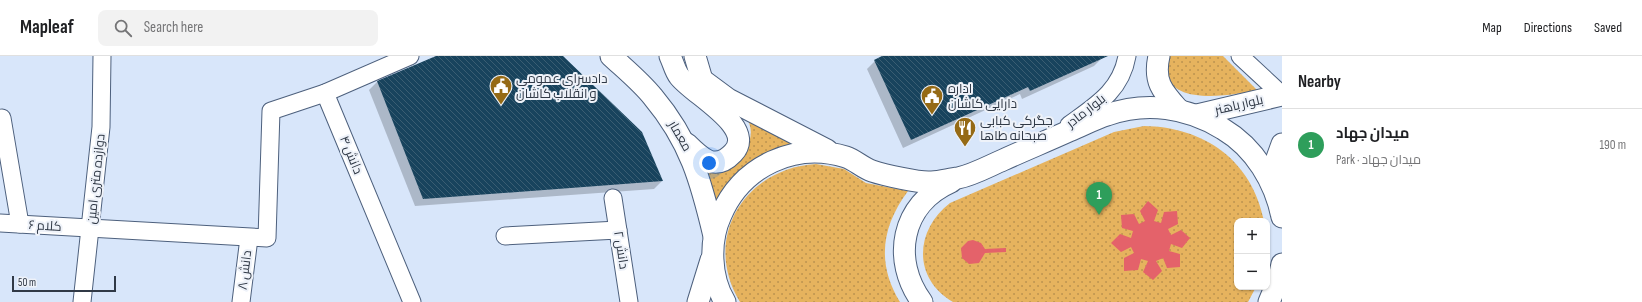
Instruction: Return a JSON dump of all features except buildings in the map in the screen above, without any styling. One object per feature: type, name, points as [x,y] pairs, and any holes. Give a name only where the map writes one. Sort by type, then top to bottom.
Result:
[{"type":"main road","name":"معمار","points":[[611,56],[652,96],[671,120],[699,175],[714,244],[717,283],[726,302]]},
{"type":"main road","points":[[672,56],[678,76],[734,126],[739,140],[736,149],[730,156],[717,163],[705,160],[682,139]]},
{"type":"main road","points":[[672,56],[728,99],[832,153],[848,158],[871,171],[930,182],[963,177]]},
{"type":"main road","points":[[695,56],[702,80]]},
{"type":"main road","points":[[1159,56],[1156,69],[1157,80],[1165,93],[1188,113]]},
{"type":"main road","name":"بلوار باهنر","points":[[1188,113],[1282,95]]},
{"type":"main road","points":[[922,302],[913,288],[907,273],[904,255],[905,240],[909,224],[917,209],[927,197],[941,187],[963,177],[1107,115],[1125,110],[1143,108],[1188,113],[1214,123],[1239,140],[1255,157],[1279,205]]},
{"type":"main road","points":[[1279,205],[1277,158],[1282,144]]},
{"type":"main road","points":[[698,302],[722,213],[734,192],[757,170],[785,156],[816,152],[832,153]]},
{"type":"main road","points":[[1269,302],[1279,278],[1282,264]]},
{"type":"street","name":"دوازده متری امین","points":[[82,302],[101,127],[102,56]]},
{"type":"street","points":[[325,93],[386,61],[410,56]]},
{"type":"street","name":"بلوار مادر","points":[[1049,140],[1107,96],[1123,70],[1128,56]]},
{"type":"street","points":[[1240,56],[1282,95]]},
{"type":"street","name":"کلام ۶","points":[[0,223],[267,238],[272,111],[325,93]]},
{"type":"street","name":"دانش ۴","points":[[325,93],[412,302]]},
{"type":"street","points":[[2,118],[20,224]]},
{"type":"street","name":"دانش ۲","points":[[614,198],[629,302]]},
{"type":"street","points":[[505,236],[618,230]]},
{"type":"street","name":"دانش ۸","points":[[240,302],[249,238]]},
{"type":"shaded area","points":[[1170,56],[1223,56],[1257,90],[1220,96],[1205,96],[1179,90],[1170,82],[1166,71]]},
{"type":"shaded area","points":[[748,120],[803,146],[715,213],[697,158],[745,151],[751,136]]},
{"type":"shaded area","points":[[1144,126],[1166,128],[1186,133],[1205,140],[1222,151],[1237,164],[1249,181],[1258,199],[1263,218],[1234,218],[1234,290],[1254,290],[1248,302],[953,302],[940,292],[930,280],[925,267],[923,254],[925,240],[930,226],[938,214],[950,203],[1114,132]]},
{"type":"shaded area","points":[[816,164],[844,169],[866,183],[908,191],[892,218],[885,245],[887,273],[900,302],[740,302],[729,278],[725,254],[728,231],[737,210],[750,193],[769,178],[791,168]]},
{"type":"shaded area","points":[[1148,201],[1158,210],[1154,221],[1161,223],[1164,212],[1177,211],[1178,224],[1168,229],[1171,235],[1181,230],[1190,238],[1182,248],[1171,244],[1169,251],[1180,254],[1180,267],[1167,268],[1163,258],[1156,261],[1162,271],[1153,280],[1143,272],[1148,261],[1141,259],[1138,270],[1124,271],[1124,258],[1134,253],[1131,247],[1121,252],[1111,243],[1120,234],[1131,238],[1133,231],[1122,228],[1121,215],[1134,214],[1139,224],[1145,221],[1140,211]]},
{"type":"shaded area","points":[[973,240],[981,243],[985,249],[1006,248],[1006,252],[985,253],[979,263],[969,264],[962,258],[961,248],[968,241]]},
{"type":"place","name":"دادسرای عمومی و انقلاب کاشان","points":[[501,106]]},
{"type":"place","name":"اداره دارایی کاشان","points":[[932,116]]},
{"type":"place","name":"جگرکی کبابی صبحانه طاها","points":[[965,148]]},
{"type":"place","name":"میدان جهاد","points":[[1099,215]]}]
